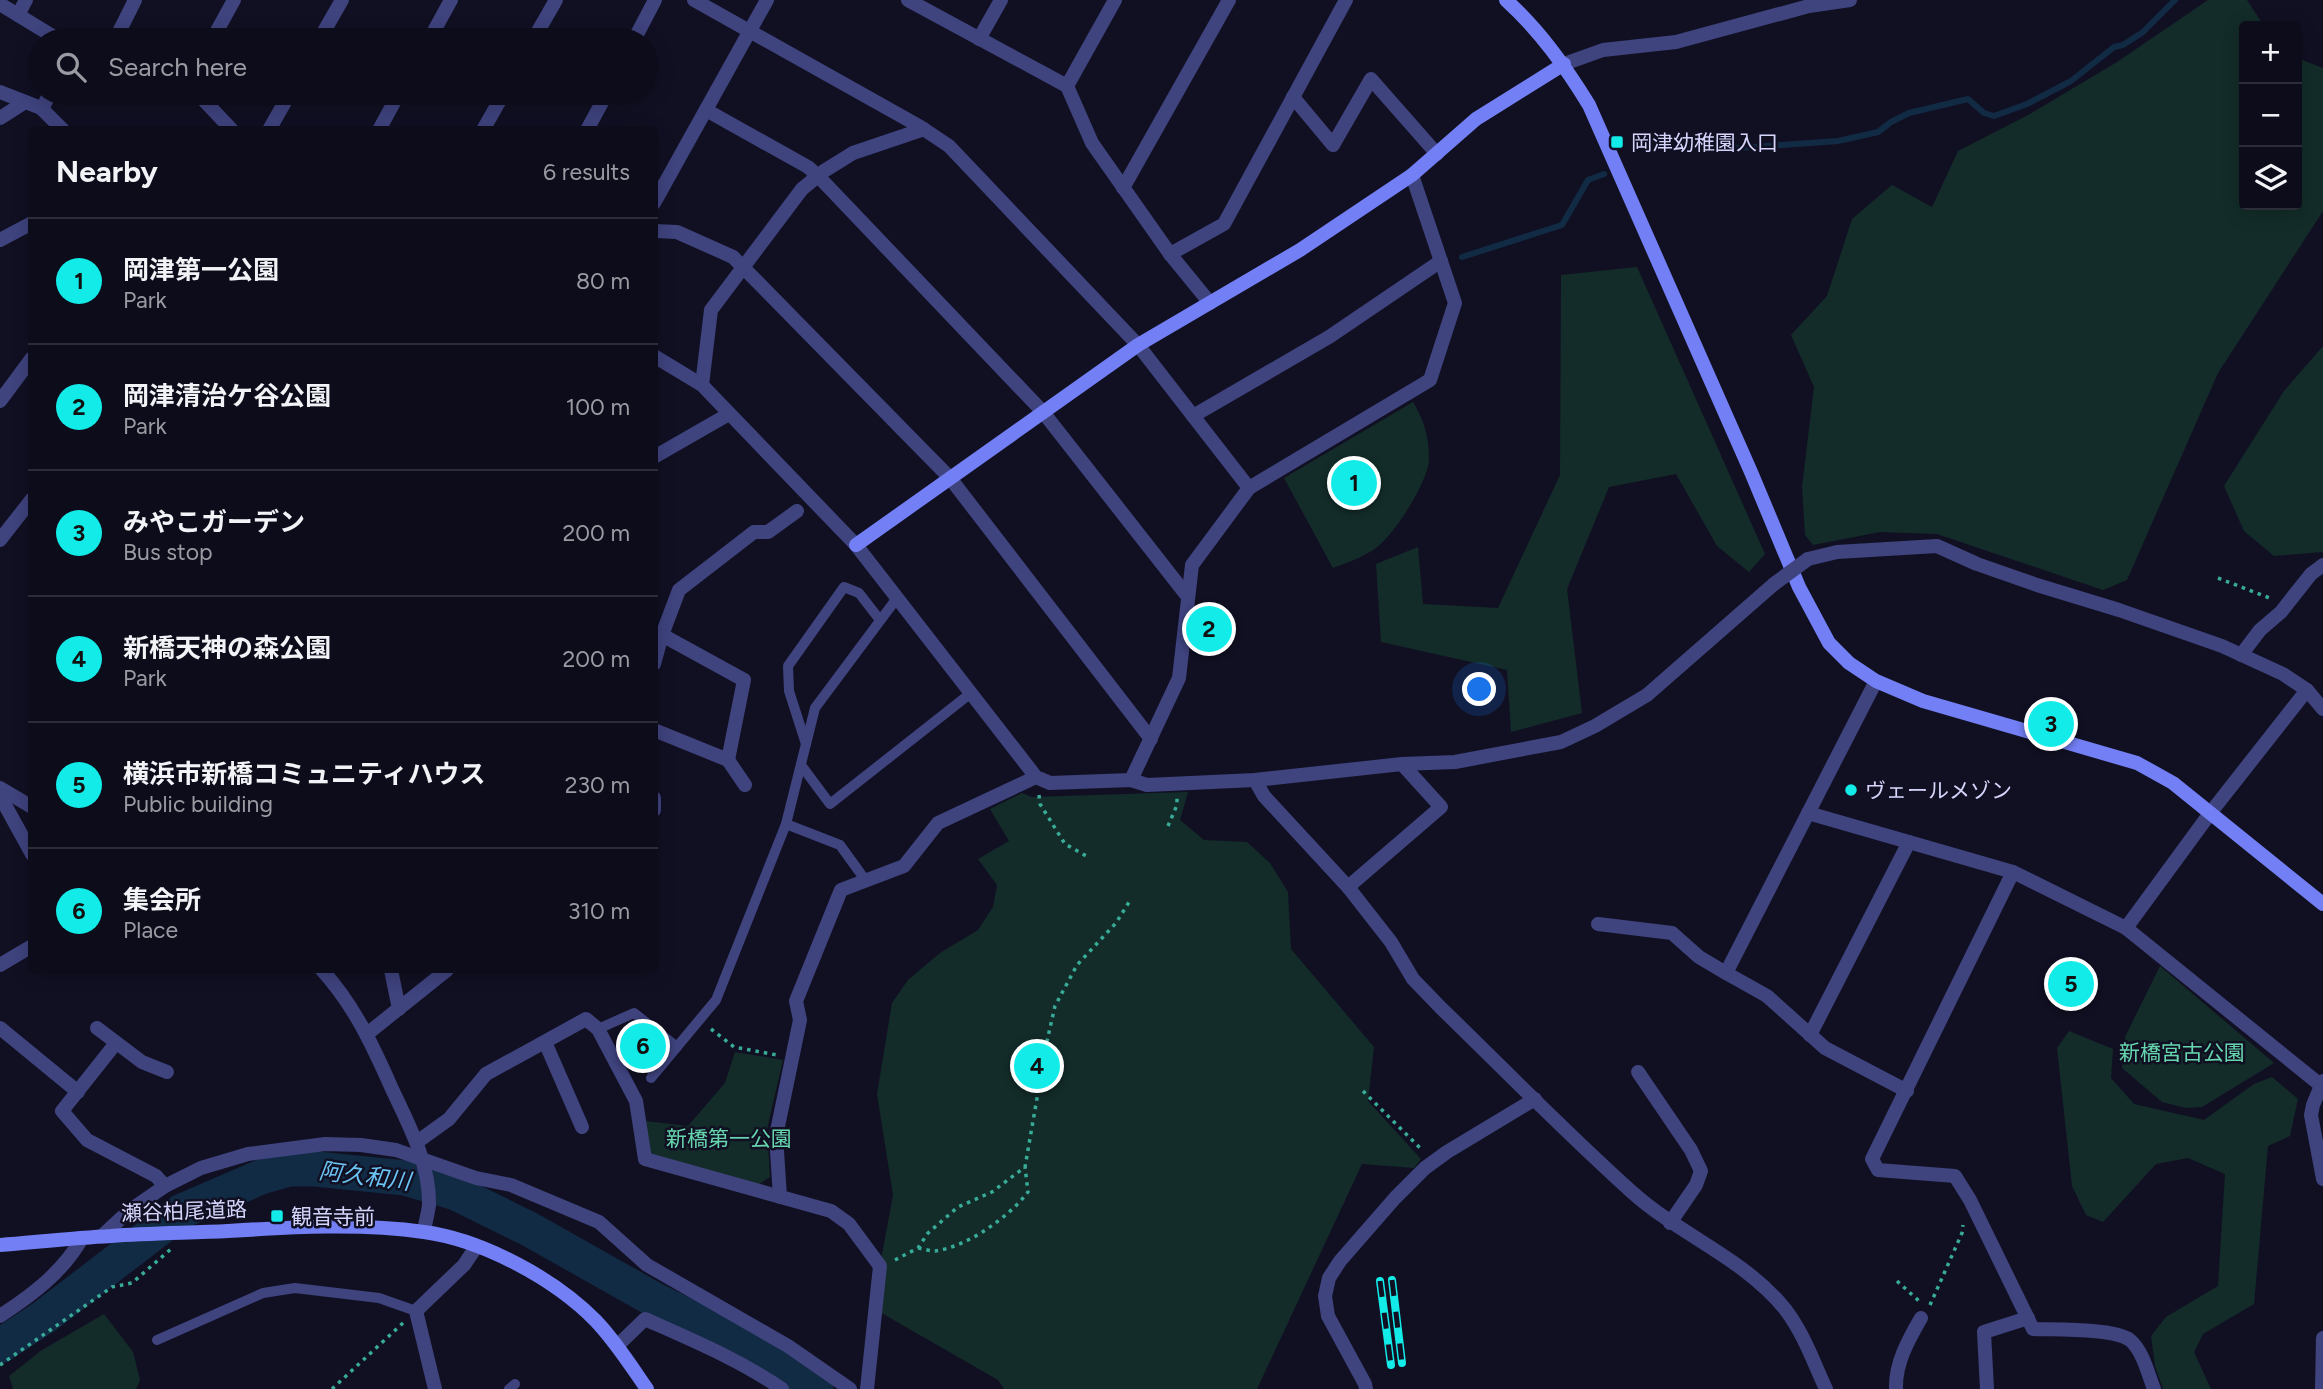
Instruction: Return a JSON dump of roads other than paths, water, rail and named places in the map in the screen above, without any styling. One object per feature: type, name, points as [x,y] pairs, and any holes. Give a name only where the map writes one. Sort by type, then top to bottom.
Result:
[{"type":"street","points":[[18,15],[26,0]]},
{"type":"street","points":[[120,28],[135,0]]},
{"type":"street","points":[[219,28],[234,0]]},
{"type":"street","points":[[326,28],[342,0]]},
{"type":"street","points":[[436,28],[451,0]]},
{"type":"street","points":[[540,28],[556,0]]},
{"type":"street","points":[[640,28],[655,0]]},
{"type":"street","points":[[694,0],[924,129],[949,146],[1138,345],[1249,488]]},
{"type":"street","points":[[658,196],[767,0]]},
{"type":"street","points":[[908,0],[1067,86],[1092,143],[1170,254],[1210,303]]},
{"type":"street","points":[[979,39],[1001,0]]},
{"type":"street","points":[[1067,86],[1115,0]]},
{"type":"street","points":[[1123,188],[1229,0]]},
{"type":"street","points":[[1170,254],[1224,224],[1346,0]]},
{"type":"street","points":[[1506,0],[1529,21],[1564,64],[1589,105],[1799,587],[1829,643],[1849,663],[1876,681],[1923,701],[2137,763],[2173,783],[2323,904]]},
{"type":"street","points":[[856,545],[1138,345],[1300,250],[1412,175],[1476,119],[1564,64],[1603,50],[1676,42],[1809,6],[1850,0]]},
{"type":"street","points":[[0,4],[39,28]]},
{"type":"street","points":[[1293,97],[1333,145],[1371,79],[1437,154]]},
{"type":"street","points":[[0,92],[28,103]]},
{"type":"street","points":[[0,118],[25,102]]},
{"type":"street","points":[[32,105],[42,109],[59,126]]},
{"type":"street","points":[[42,109],[44,105]]},
{"type":"street","points":[[208,105],[228,126]]},
{"type":"street","points":[[271,126],[283,105]]},
{"type":"street","points":[[381,126],[393,105]]},
{"type":"street","points":[[485,126],[497,105]]},
{"type":"street","points":[[589,126],[601,105]]},
{"type":"street","points":[[706,110],[808,167],[818,176],[1043,412],[1188,597]]},
{"type":"street","points":[[702,385],[711,310],[802,189],[853,153],[924,129]]},
{"type":"street","points":[[1131,780],[1180,678],[1192,565],[1249,488],[1430,380],[1455,303],[1412,175]]},
{"type":"street","points":[[0,240],[28,225]]},
{"type":"street","points":[[658,231],[677,232],[733,257],[950,478],[1151,740]]},
{"type":"street","points":[[1193,416],[1329,337],[1441,261]]},
{"type":"street","points":[[658,358],[702,385],[804,505],[856,545],[1036,777],[1050,783],[1131,780],[1147,785],[1255,780],[1402,764],[1455,762],[1561,742],[1595,726],[1647,695],[1774,584],[1808,559],[1837,552],[1937,546],[1989,568],[2119,610],[2241,655],[2283,674],[2307,690],[2323,709]]},
{"type":"street","points":[[0,401],[28,363]]},
{"type":"street","points":[[658,455],[729,414]]},
{"type":"street","points":[[0,540],[28,505]]},
{"type":"street","points":[[658,651],[679,590],[754,532],[768,532],[804,505]]},
{"type":"street","points":[[0,515],[12,527]]},
{"type":"street","points":[[2241,655],[2260,630],[2287,605],[2311,574],[2323,565]]},
{"type":"street","points":[[658,618],[665,628],[744,680],[729,760]]},
{"type":"street","points":[[1726,974],[1876,681]]},
{"type":"street","points":[[2126,928],[2211,812],[2307,690]]},
{"type":"street","points":[[658,732],[729,760],[745,785]]},
{"type":"street","points":[[1348,887],[1441,807],[1402,764]]},
{"type":"street","points":[[780,1197],[776,1136],[800,1020],[796,1002],[841,890],[904,866],[938,823],[1036,777]]},
{"type":"street","points":[[1255,780],[1264,796],[1348,887],[1391,942],[1413,979],[1634,1193],[1670,1223],[1766,1289],[1803,1335],[1826,1389]]},
{"type":"street","points":[[0,788],[28,805]]},
{"type":"street","points":[[0,796],[28,847]]},
{"type":"street","points":[[1808,813],[2013,872],[2126,928],[2322,1084],[2311,1115],[2323,1179]]},
{"type":"street","points":[[1810,1035],[1909,842]]},
{"type":"street","points":[[2013,872],[1872,1159],[1878,1170],[1955,1177],[1968,1197],[2033,1329],[2120,1335],[2138,1350],[2154,1389]]},
{"type":"street","points":[[1598,924],[1672,933],[1699,957],[1767,996],[1825,1048],[1907,1091]]},
{"type":"street","points":[[0,965],[28,948]]},
{"type":"street","points":[[325,973],[341,990],[367,1034],[417,1142],[429,1205],[424,1232]]},
{"type":"street","points":[[392,973],[399,1009]]},
{"type":"street","points":[[367,1034],[443,973]]},
{"type":"street","points":[[417,1142],[449,1119],[486,1074],[586,1019],[598,1029],[636,1101],[645,1159],[831,1211],[849,1224],[880,1266],[867,1389]]},
{"type":"street","points":[[0,1028],[78,1092]]},
{"type":"street","points":[[97,1028],[142,1062],[167,1072]]},
{"type":"street","points":[[545,1041],[582,1128]]},
{"type":"street","points":[[116,1043],[62,1111],[87,1140],[156,1176],[165,1186]]},
{"type":"street","points":[[1638,1072],[1692,1150],[1701,1171],[1696,1185],[1670,1223]]},
{"type":"street","points":[[1366,1389],[1366,1384],[1328,1316],[1325,1296],[1329,1278],[1340,1261],[1395,1199],[1434,1162],[1535,1099]]},
{"type":"street","points":[[108,1236],[129,1211],[165,1186],[201,1168],[248,1154],[325,1143],[384,1148],[422,1163],[511,1185],[599,1222],[647,1265],[788,1346],[850,1389]]},
{"type":"street","points":[[1965,1212],[1968,1197]]},
{"type":"street","name":"瀬谷柏尾道路","points":[[0,1245],[108,1236],[179,1240],[347,1227],[447,1236],[541,1277],[566,1294],[596,1321],[647,1389]]},
{"type":"street","points":[[0,1316],[57,1273],[74,1253],[82,1238]]},
{"type":"street","points":[[435,1389],[415,1311],[464,1265],[476,1247]]},
{"type":"street","points":[[1896,1389],[1906,1345],[1922,1318]]},
{"type":"street","points":[[1987,1389],[1984,1332],[2028,1318]]},
{"type":"street","points":[[617,1346],[645,1319],[713,1350],[782,1389]]},
{"type":"street","points":[[2322,1389],[2323,1338]]},
{"type":"lane","points":[[806,744],[789,691],[788,667],[844,587],[859,593],[880,621]]},
{"type":"lane","points":[[651,1078],[716,1000],[786,824],[815,708],[897,598]]},
{"type":"lane","points":[[801,765],[830,804],[971,693]]},
{"type":"lane","points":[[786,824],[840,845],[866,881]]},
{"type":"lane","points":[[598,1029],[634,1013],[677,1047]]},
{"type":"lane","points":[[157,1340],[263,1293],[295,1288],[379,1298],[415,1311]]},
{"type":"waterway","points":[[1724,149],[1838,141],[1878,132],[1909,113],[1968,99],[1984,113],[1994,116],[2027,104],[2071,81],[2114,47],[2123,45],[2143,32],[2175,0]]},
{"type":"waterway","points":[[1462,257],[1562,225],[1588,180],[1604,174]]},
{"type":"waterway","name":"阿久和川","points":[[0,1346],[44,1317],[182,1211],[261,1177],[289,1169],[316,1169],[405,1178],[456,1193],[529,1229],[655,1300],[754,1349],[816,1389]]},
{"type":"railway","points":[[1392,1280],[1402,1363]]},
{"type":"railway","points":[[1380,1281],[1391,1365]]},
{"type":"place","name":"岡津幼稚園入口","points":[[1617,142]]},
{"type":"place","name":"岡津第一公園","points":[[1354,483]]},
{"type":"place","name":"岡津清治ケ谷公園","points":[[1209,629]]},
{"type":"place","name":"みやこガーデン","points":[[2051,724]]},
{"type":"place","name":"ヴェールメゾン","points":[[1851,790]]},
{"type":"place","name":"横浜市新橋コミュニティハウス","points":[[2071,984]]},
{"type":"place","name":"集会所","points":[[643,1046]]},
{"type":"place","name":"新橋天神の森公園","points":[[1037,1066]]},
{"type":"place","name":"観音寺前","points":[[277,1216]]},
{"type":"park label","name":"新橋宮古公園","points":[[2182,1052]]},
{"type":"park label","name":"新橋第一公園","points":[[729,1138]]}]
